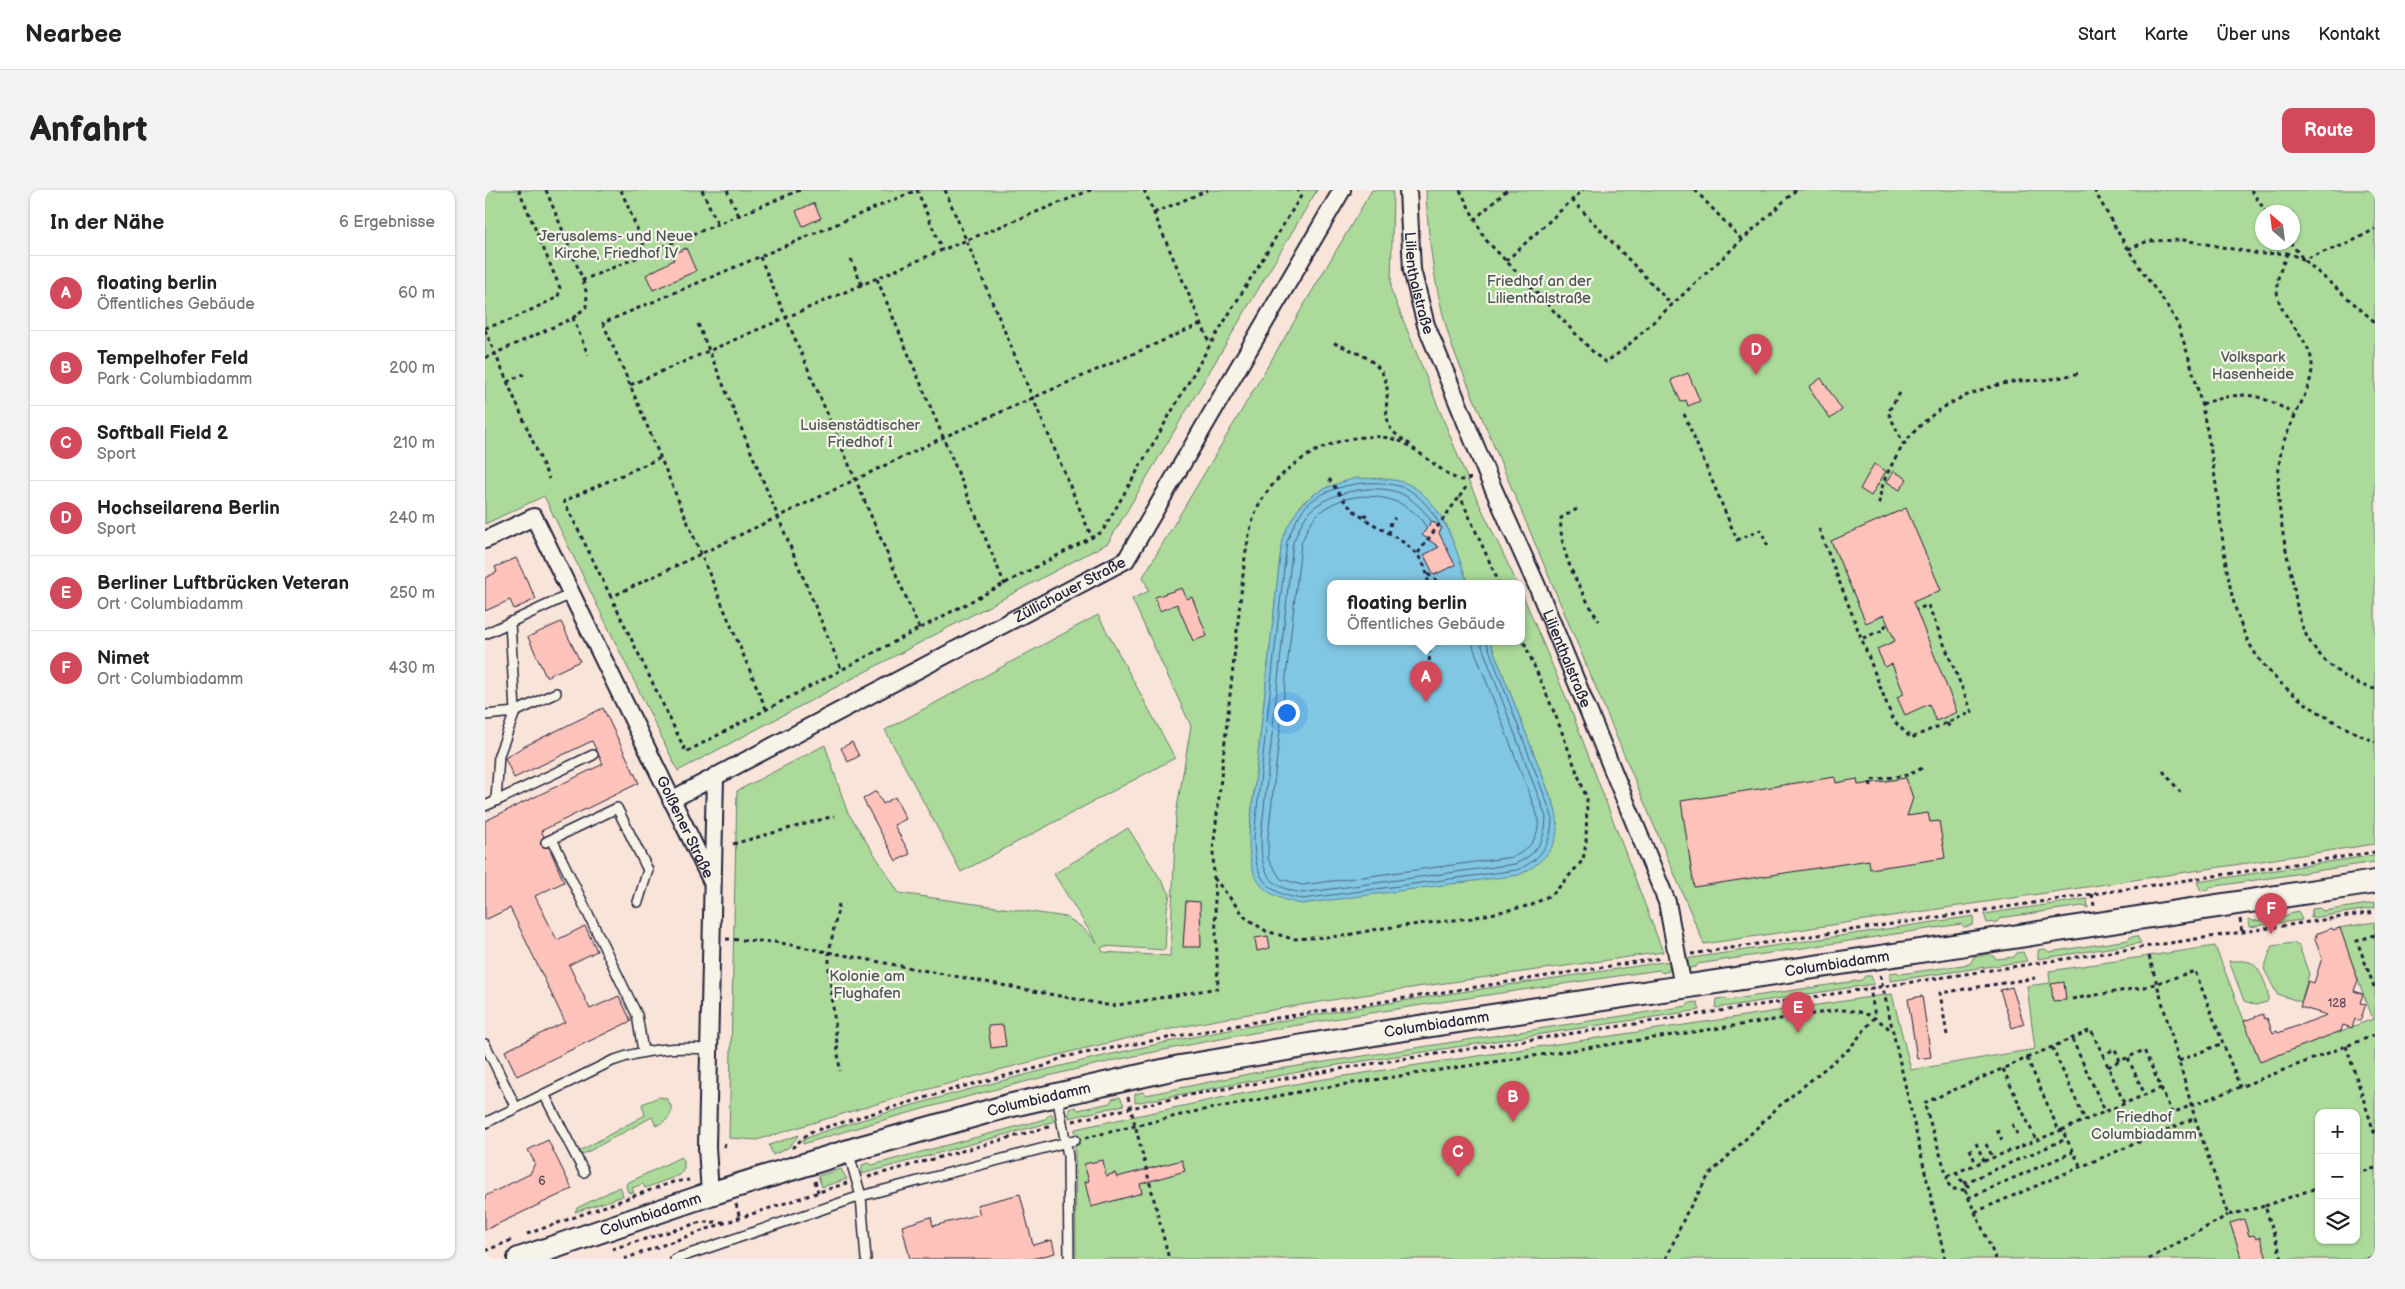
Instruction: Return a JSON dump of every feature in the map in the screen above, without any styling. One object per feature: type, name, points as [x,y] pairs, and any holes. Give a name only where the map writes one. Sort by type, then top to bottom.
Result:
[{"type":"main road","name":"Columbiadamm","points":[[518,1249],[581,1237],[711,1194],[970,1116],[1057,1094],[1253,1053],[2375,882]]},
{"type":"street","name":"Züllichauer Straße","points":[[671,800],[1126,560],[1342,190]]},
{"type":"street","name":"Lilienthalstraße","points":[[1408,190],[1412,270],[1416,291],[1440,361],[1489,479],[1537,586],[1667,902],[1683,986]]},
{"type":"street","name":"Golßener Straße","points":[[485,540],[533,517],[711,880],[707,1155],[711,1194]]},
{"type":"street","points":[[711,880],[715,776]]},
{"type":"lane","points":[[485,634],[571,594]]},
{"type":"lane","points":[[496,801],[499,755],[515,712],[510,622]]},
{"type":"lane","points":[[485,714],[515,712],[556,693]]},
{"type":"lane","points":[[485,806],[593,755]]},
{"type":"lane","points":[[638,902],[648,870],[617,808],[549,841],[637,1015],[643,1051]]},
{"type":"lane","points":[[485,1044],[516,1108]]},
{"type":"lane","points":[[485,1123],[612,1061],[643,1051],[663,1048],[708,1049]]},
{"type":"lane","points":[[544,1094],[583,1172]]},
{"type":"lane","points":[[1057,1094],[1063,1124],[1071,1141],[1068,1156],[1069,1259]]},
{"type":"lane","points":[[675,1259],[861,1196],[1071,1141]]},
{"type":"lane","points":[[848,1152],[861,1196],[866,1259]]},
{"type":"path","points":[[519,190],[560,288],[558,297],[508,321],[485,329],[549,479]]},
{"type":"path","points":[[485,358],[573,318],[587,307],[587,295],[583,280],[546,190]]},
{"type":"path","points":[[621,190],[647,253]]},
{"type":"path","points":[[702,190],[717,223]]},
{"type":"path","points":[[727,190],[738,214]]},
{"type":"path","points":[[583,280],[738,214],[800,190]]},
{"type":"path","points":[[766,709],[603,323],[917,190],[942,250]]},
{"type":"path","points":[[945,190],[1092,538]]},
{"type":"path","points":[[630,385],[942,250],[1091,190]]},
{"type":"path","points":[[1144,190],[1210,345]]},
{"type":"path","points":[[1154,213],[1208,190]]},
{"type":"path","points":[[660,458],[564,501],[687,752],[1103,532],[1210,345],[1301,196],[1298,190]]},
{"type":"path","points":[[1460,190],[1485,239],[1596,355],[1606,362],[1623,350],[1796,190]]},
{"type":"path","points":[[1474,220],[1507,190]]},
{"type":"path","points":[[1506,262],[1583,190]]},
{"type":"path","points":[[1695,190],[1742,240]]},
{"type":"path","points":[[2094,190],[2128,249],[2179,325],[2202,404],[2215,477],[2225,554],[2239,619],[2255,653],[2279,681],[2331,721],[2375,742]]},
{"type":"path","points":[[2251,190],[2261,205]]},
{"type":"path","points":[[1572,200],[1672,305]]},
{"type":"path","points":[[2128,249],[2148,241],[2184,240],[2261,254],[2287,253],[2303,259],[2347,244],[2375,229]]},
{"type":"path","points":[[2296,250],[2303,259],[2375,322]]},
{"type":"path","points":[[2287,253],[2277,286],[2280,303],[2290,322],[2307,344],[2312,362],[2312,375],[2294,414],[2281,451],[2278,489],[2287,553],[2303,628],[2314,648],[2340,673],[2361,686],[2375,689]]},
{"type":"path","points":[[760,257],[920,630]]},
{"type":"path","points":[[851,258],[862,285]]},
{"type":"path","points":[[877,279],[1005,585]]},
{"type":"path","points":[[573,318],[588,355]]},
{"type":"path","points":[[698,324],[842,671]]},
{"type":"path","points":[[611,597],[944,437],[1033,396],[1201,324]]},
{"type":"path","points":[[1334,343],[1362,355],[1379,368],[1388,386],[1386,408],[1391,428],[1416,450]]},
{"type":"path","points":[[1879,504],[1881,486],[1914,431],[1944,407],[1977,391],[2014,381],[2052,379],[2080,373]]},
{"type":"path","points":[[507,382],[524,374]]},
{"type":"path","points":[[1900,393],[1888,412],[1904,446]]},
{"type":"path","points":[[2202,404],[2229,395],[2251,394],[2275,402],[2294,414]]},
{"type":"path","points":[[1684,414],[1737,540],[1761,530],[1769,549]]},
{"type":"path","points":[[710,938],[775,942],[1112,1006],[1219,988],[1213,851],[1249,531],[1258,507],[1278,479],[1312,451],[1341,440],[1378,437],[1398,440],[1461,480],[1467,478],[1489,479]]},
{"type":"path","points":[[1329,479],[1352,509],[1418,553],[1428,573],[1436,580]]},
{"type":"path","points":[[1418,553],[1466,488]]},
{"type":"path","points":[[1460,496],[1498,580]]},
{"type":"path","points":[[1577,509],[1561,518],[1560,530],[1570,563],[1599,621]]},
{"type":"path","points":[[1364,517],[1367,513]]},
{"type":"path","points":[[1389,534],[1391,521],[1395,518]]},
{"type":"path","points":[[1819,530],[1863,638],[1863,647],[1893,720],[1911,738],[1972,712],[1929,605],[1917,610]]},
{"type":"path","points":[[1428,573],[1428,580]]},
{"type":"path","points":[[1863,638],[1883,630],[1887,623]]},
{"type":"path","points":[[1214,878],[1246,918],[1266,931],[1293,939],[1342,936],[1384,928],[1472,918],[1532,905],[1554,893],[1583,860],[1586,843],[1587,799],[1557,719],[1525,644]]},
{"type":"path","points":[[1429,645],[1430,694]]},
{"type":"path","points":[[1947,723],[1951,730]]},
{"type":"path","points":[[1871,786],[1870,780],[1908,775],[1924,767]]},
{"type":"path","points":[[2163,770],[2181,792]]},
{"type":"path","points":[[733,844],[835,816]]},
{"type":"path","points":[[810,1132],[961,1087],[1045,1066],[1063,1058],[1098,1050],[1277,1018],[2375,852]]},
{"type":"path","points":[[2093,894],[2095,908]]},
{"type":"path","points":[[839,904],[829,952],[829,970],[840,1072]]},
{"type":"path","points":[[624,1259],[727,1222],[857,1180],[1063,1124],[1189,1095],[1298,1075],[2375,912]]},
{"type":"path","points":[[2240,918],[2242,932]]},
{"type":"path","points":[[2375,934],[2357,941],[2375,989]]},
{"type":"path","points":[[2149,956],[2191,1106],[2228,1214]]},
{"type":"path","points":[[2072,999],[2157,983],[2195,971],[2240,1087]]},
{"type":"path","points":[[1947,1035],[1940,993],[2035,978]]},
{"type":"path","points":[[1666,1259],[1686,1214],[1709,1175],[1778,1108],[1816,1079],[1849,1050],[1875,1017],[1869,988]]},
{"type":"path","points":[[1884,995],[1945,1259]]},
{"type":"path","points":[[1071,1141],[1193,1112],[1319,1088],[1840,1010],[1862,1011],[1875,1017],[1892,1031]]},
{"type":"path","points":[[1965,1190],[1952,1189],[1947,1182],[1947,1176],[1924,1104],[2091,1030],[2124,1103]]},
{"type":"path","points":[[2108,1067],[2144,1050],[2172,1113],[2375,1035]]},
{"type":"path","points":[[2072,1039],[2105,1111]]},
{"type":"path","points":[[2179,1061],[2223,1043]]},
{"type":"path","points":[[2346,1046],[2375,1135]]},
{"type":"path","points":[[2052,1048],[2085,1120]]},
{"type":"path","points":[[2103,1054],[2115,1049],[2120,1061]]},
{"type":"path","points":[[2027,1058],[2060,1130],[2081,1167]]},
{"type":"path","points":[[2128,1058],[2145,1095]]},
{"type":"path","points":[[2003,1069],[2036,1140]]},
{"type":"path","points":[[1947,1176],[2161,1088]]},
{"type":"path","points":[[1133,1116],[1169,1259]]},
{"type":"path","points":[[1975,1212],[2195,1118]]},
{"type":"path","points":[[2012,1124],[2017,1134]]},
{"type":"path","points":[[1997,1130],[2002,1140]]},
{"type":"path","points":[[1964,1183],[2066,1139]]},
{"type":"path","points":[[1976,1143],[1984,1161]]},
{"type":"path","points":[[1987,1144],[1993,1158]]},
{"type":"path","points":[[1970,1149],[1976,1164]]},
{"type":"path","points":[[1968,1198],[2073,1152]]},
{"type":"path","points":[[2360,1173],[2375,1168]]},
{"type":"path","points":[[1956,1172],[1968,1186],[1965,1190],[1968,1198],[1996,1259]]},
{"type":"path","points":[[525,1235],[683,1180]]},
{"type":"path","points":[[814,1180],[818,1192]]},
{"type":"path","points":[[2149,1259],[2228,1214],[2265,1206],[2315,1188]]},
{"type":"path","points":[[2265,1206],[2282,1259]]},
{"type":"path","points":[[581,1237],[605,1250],[643,1241],[701,1222],[727,1222]]},
{"type":"path","points":[[485,1251],[518,1249]]},
{"type":"path","points":[[2367,1259],[2375,1256]]},
{"type":"green space","name":"Luisenstädtischer Friedhof I","points":[[485,190],[1317,190],[1108,543],[678,771],[544,496],[485,524]]},
{"type":"green space","name":"Kolonie am Flughafen","points":[[1372,190],[1393,190],[1391,290],[1467,478],[1516,580],[1467,580],[1446,524],[1329,486],[1302,503],[1282,540],[1249,836],[1555,808],[1492,645],[1525,645],[1525,600],[1570,707],[1663,952],[1300,1005],[1180,1027],[1073,1051],[967,1079],[861,1108],[757,1140],[729,1138],[737,791],[825,745],[847,811],[899,893],[1066,917],[1083,928],[1097,943],[1054,874],[1128,828],[1170,894],[1167,909],[1165,950],[1105,946],[1101,948],[1103,952],[1170,956],[1176,814],[1191,726],[1132,599],[1149,591],[1143,577]]},
{"type":"green space","points":[[1426,190],[2375,190],[2375,844],[1704,944],[1453,349],[1442,310],[1431,251]]},
{"type":"green space","points":[[1098,615],[1175,758],[961,872],[885,730]]},
{"type":"green space","points":[[2375,855],[2375,862],[2210,887],[2208,890],[2201,891],[2197,882]]},
{"type":"green space","points":[[2087,899],[2088,908],[2082,906],[2000,918],[1997,922],[1987,923],[1984,914]]},
{"type":"green space","points":[[2375,903],[2375,908],[2311,918],[2312,909],[2319,908],[2323,911]]},
{"type":"green space","points":[[2298,911],[2302,920],[2249,927],[2248,919],[2254,921],[2288,916],[2290,913]]},
{"type":"green space","points":[[1974,916],[1973,925],[1964,927],[1961,924],[1698,964],[1696,967],[1688,968],[1685,959]]},
{"type":"green space","name":"Friedhof Columbiadamm","points":[[2375,922],[2375,1259],[1076,1259],[1075,1129],[1311,1081],[1892,994],[1911,1070],[2035,1049],[2027,986],[2050,983],[2049,971],[2215,946],[2260,1061],[2373,1019],[2338,928]]},
{"type":"green space","points":[[2137,936],[2141,943],[2038,959],[2038,950],[2045,949],[2049,952],[2128,940],[2130,937]]},
{"type":"green space","points":[[2293,943],[2299,946],[2309,974],[2301,1002],[2277,994],[2264,969],[2272,946]]},
{"type":"green space","points":[[2023,952],[2027,961],[1890,981],[1890,973],[1896,972],[1900,974],[1970,964],[1974,957],[1990,954],[1997,959],[2014,957],[2017,953]]},
{"type":"green space","points":[[1670,961],[1669,971],[1662,973],[1659,970],[1394,1009],[1262,1031],[1130,1057],[966,1097],[803,1144],[803,1140],[819,1133],[999,1081],[1182,1039],[1425,997]]},
{"type":"green space","points":[[2229,961],[2247,961],[2255,966],[2262,975],[2267,987],[2267,1002],[2256,1005],[2244,1001]]},
{"type":"green space","points":[[1865,976],[1871,976],[1874,984],[1716,1008],[1717,999],[1724,998],[1728,1000],[1862,980]]},
{"type":"green space","points":[[1697,1002],[1700,1010],[1331,1066],[1135,1103],[1135,1094],[1143,1092],[1146,1095],[1253,1073],[1687,1006],[1689,1003]]},
{"type":"green space","points":[[659,1097],[666,1098],[671,1106],[670,1116],[665,1121],[656,1126],[652,1117],[580,1156],[578,1152],[645,1115],[642,1104]]},
{"type":"green space","points":[[1120,1097],[1124,1105],[1069,1118],[1069,1109],[1075,1107],[1078,1110],[1110,1103],[1112,1099]]},
{"type":"green space","points":[[1051,1113],[1055,1121],[862,1174],[862,1165],[868,1163],[872,1165],[1045,1119]]},
{"type":"green space","points":[[799,1135],[788,1148],[773,1155],[769,1145]]},
{"type":"green space","points":[[681,1157],[684,1160],[684,1169],[680,1175],[645,1188],[643,1184],[632,1188],[634,1193],[628,1192],[627,1183]]},
{"type":"green space","points":[[841,1169],[847,1179],[822,1187],[818,1176]]},
{"type":"green space","points":[[619,1187],[623,1196],[575,1212],[577,1208]]},
{"type":"water","points":[[1356,478],[1383,479],[1404,482],[1422,493],[1440,515],[1447,528],[1467,580],[1327,580],[1327,645],[1492,645],[1555,808],[1557,820],[1555,840],[1551,849],[1538,863],[1519,875],[1301,904],[1286,900],[1266,890],[1254,874],[1249,851],[1249,836],[1282,539],[1302,505],[1318,492]]},
{"type":"building","points":[[814,203],[821,218],[803,226],[796,211]]},
{"type":"building","points":[[686,248],[696,271],[653,290],[646,275],[674,260],[672,255]]},
{"type":"building","points":[[1688,373],[1700,401],[1688,406],[1686,400],[1681,402],[1671,380]]},
{"type":"building","points":[[1821,378],[1842,410],[1830,419],[1809,387]]},
{"type":"building","points":[[1874,464],[1886,471],[1871,496],[1860,489]]},
{"type":"building","points":[[1894,471],[1907,479],[1900,490],[1887,482]]},
{"type":"building","points":[[1906,508],[1941,590],[1913,602],[1957,712],[1936,721],[1929,704],[1905,715],[1897,697],[1904,694],[1892,664],[1885,667],[1877,649],[1895,641],[1884,615],[1866,623],[1831,541]]},
{"type":"building","points":[[1432,521],[1442,528],[1439,533],[1455,565],[1434,575],[1424,555],[1439,547],[1422,535]]},
{"type":"building","points":[[516,558],[536,599],[514,609],[510,600],[485,611],[485,578],[497,572],[495,567]]},
{"type":"building","points":[[1182,588],[1187,599],[1192,597],[1207,636],[1193,641],[1177,604],[1160,611],[1155,597]]},
{"type":"building","points":[[561,622],[580,661],[546,677],[528,637]]},
{"type":"building","points":[[603,708],[639,783],[541,831],[544,836],[540,844],[543,847],[549,847],[564,882],[535,896],[557,940],[585,926],[597,951],[569,965],[590,1009],[619,996],[631,1021],[517,1076],[505,1051],[565,1022],[510,908],[485,920],[485,821],[603,764],[592,741],[514,778],[505,758],[523,747]]},
{"type":"building","points":[[852,742],[859,756],[848,762],[841,748]]},
{"type":"building","points":[[1835,777],[1836,783],[1857,779],[1858,785],[1906,778],[1913,798],[1907,816],[1928,813],[1930,822],[1939,821],[1945,858],[1870,869],[1869,860],[1694,887],[1681,801]]},
{"type":"building","points":[[876,791],[883,804],[895,797],[906,819],[894,825],[910,854],[896,861],[863,799]]},
{"type":"building","points":[[1186,901],[1200,902],[1201,947],[1183,947]]},
{"type":"building","points":[[2332,928],[2333,930],[2340,928],[2358,980],[2354,991],[2363,994],[2360,1003],[2366,1004],[2360,1021],[2355,1019],[2352,1028],[2343,1025],[2341,1031],[2260,1062],[2244,1021],[2263,1014],[2265,1019],[2267,1018],[2273,1033],[2277,1031],[2278,1033],[2327,1015],[2300,1007],[2308,981],[2314,983],[2322,958],[2314,937],[2317,937],[2316,934]]},
{"type":"building","points":[[1268,936],[1270,948],[1257,951],[1255,938]]},
{"type":"building","points":[[2064,982],[2066,1000],[2053,1001],[2051,984]]},
{"type":"building","points":[[2012,987],[2024,1024],[2012,1028],[2000,990]]},
{"type":"building","points":[[1922,996],[1931,1057],[1917,1059],[1908,999]]},
{"type":"building","points":[[1003,1025],[1006,1046],[991,1048],[988,1026]]},
{"type":"building","points":[[548,1140],[572,1189],[485,1230],[485,1196],[530,1174],[535,1163],[528,1150]]},
{"type":"building","points":[[1103,1160],[1106,1176],[1115,1173],[1117,1177],[1182,1160],[1185,1171],[1140,1184],[1142,1193],[1091,1207],[1085,1182],[1089,1181],[1084,1164]]},
{"type":"building","points":[[1020,1194],[1033,1245],[1052,1240],[1055,1253],[1032,1259],[910,1259],[902,1226],[931,1217],[933,1226],[980,1214],[977,1205]]},
{"type":"building","points":[[2244,1219],[2249,1236],[2254,1235],[2256,1239],[2260,1237],[2267,1259],[2242,1259],[2230,1223]]},
{"type":"place","name":"Hochseilarena Berlin","points":[[1756,375]]},
{"type":"place","name":"floating berlin","points":[[1426,702]]},
{"type":"place","name":"Nimet","points":[[2271,934]]},
{"type":"place","name":"Berliner Luftbrücken Veteran","points":[[1798,1033]]},
{"type":"place","name":"Tempelhofer Feld","points":[[1513,1122]]},
{"type":"place","name":"Softball Field 2","points":[[1458,1177]]},
{"type":"park label","name":"Jerusalems- und Neue Kirche, Friedhof IV","points":[[616,244]]},
{"type":"park label","name":"Friedhof an der Lilienthalstraße","points":[[1539,290]]},
{"type":"park label","name":"Volkspark Hasenheide","points":[[2253,366]]}]
